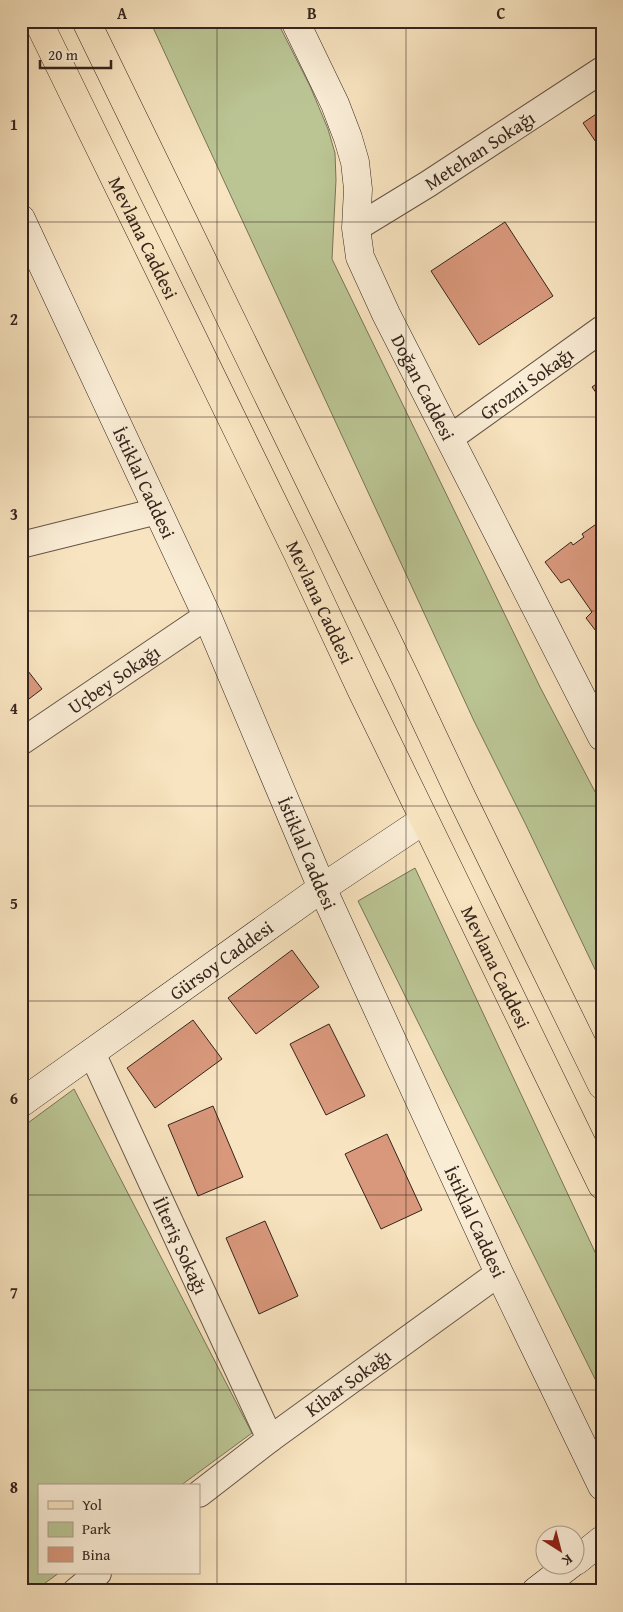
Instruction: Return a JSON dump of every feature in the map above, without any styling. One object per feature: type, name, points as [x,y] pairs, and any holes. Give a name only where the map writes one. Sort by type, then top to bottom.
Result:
[{"type":"main road","name":"Mevlana Caddesi","points":[[38,21],[297,552],[424,820],[602,1185]]},
{"type":"main road","points":[[86,21],[602,1085]]},
{"type":"street","name":"Doğan Caddesi","points":[[295,21],[335,104],[355,162],[358,189],[356,228],[360,257],[386,314],[598,719]]},
{"type":"street","name":"Metehan Sokağı","points":[[356,228],[428,184],[602,70]]},
{"type":"street","name":"İstiklal Caddesi","points":[[21,218],[207,616],[322,888],[500,1273],[602,1486]]},
{"type":"street","name":"Grozni Sokağı","points":[[450,438],[602,329]]},
{"type":"street","points":[[21,545],[158,510]]},
{"type":"street","name":"Uçbey Sokağı","points":[[21,742],[207,616]]},
{"type":"street","name":"Gürsoy Caddesi","points":[[21,1103],[322,888],[424,820]]},
{"type":"street","name":"İlteriş Sokağı","points":[[92,1053],[270,1439]]},
{"type":"street","name":"Kibar Sokağı","points":[[200,1493],[270,1439],[500,1273]]},
{"type":"street","points":[[586,1553],[602,1540]]},
{"type":"street","points":[[76,1591],[97,1574]]},
{"type":"street","points":[[536,1591],[557,1574]]},
{"type":"green space","points":[[150,21],[277,21],[310,86],[328,129],[335,153],[336,180],[332,259],[540,687],[602,805],[602,984],[474,721]]},
{"type":"green space","points":[[415,868],[602,1267],[602,1393],[358,901]]},
{"type":"green space","points":[[74,1089],[252,1433],[183,1484],[38,1484],[38,1574],[58,1574],[34,1591],[21,1591],[21,1128]]},
{"type":"building","points":[[602,110],[602,151],[583,123]]},
{"type":"building","points":[[505,222],[553,296],[479,345],[431,271]]},
{"type":"building","points":[[602,380],[602,401],[592,387]]},
{"type":"building","points":[[602,520],[602,639],[586,618],[592,612],[569,579],[561,583],[545,562],[571,542],[573,545],[584,537],[582,534]]},
{"type":"building","points":[[21,662],[42,689],[21,705]]},
{"type":"building","points":[[292,950],[319,987],[256,1034],[228,998]]},
{"type":"building","points":[[193,1020],[222,1059],[155,1108],[127,1068]]},
{"type":"building","points":[[329,1024],[365,1096],[326,1115],[290,1044]]},
{"type":"building","points":[[213,1106],[243,1177],[198,1196],[168,1125]]},
{"type":"building","points":[[387,1134],[422,1210],[381,1229],[345,1154]]},
{"type":"building","points":[[265,1221],[298,1296],[259,1314],[226,1238]]}]
